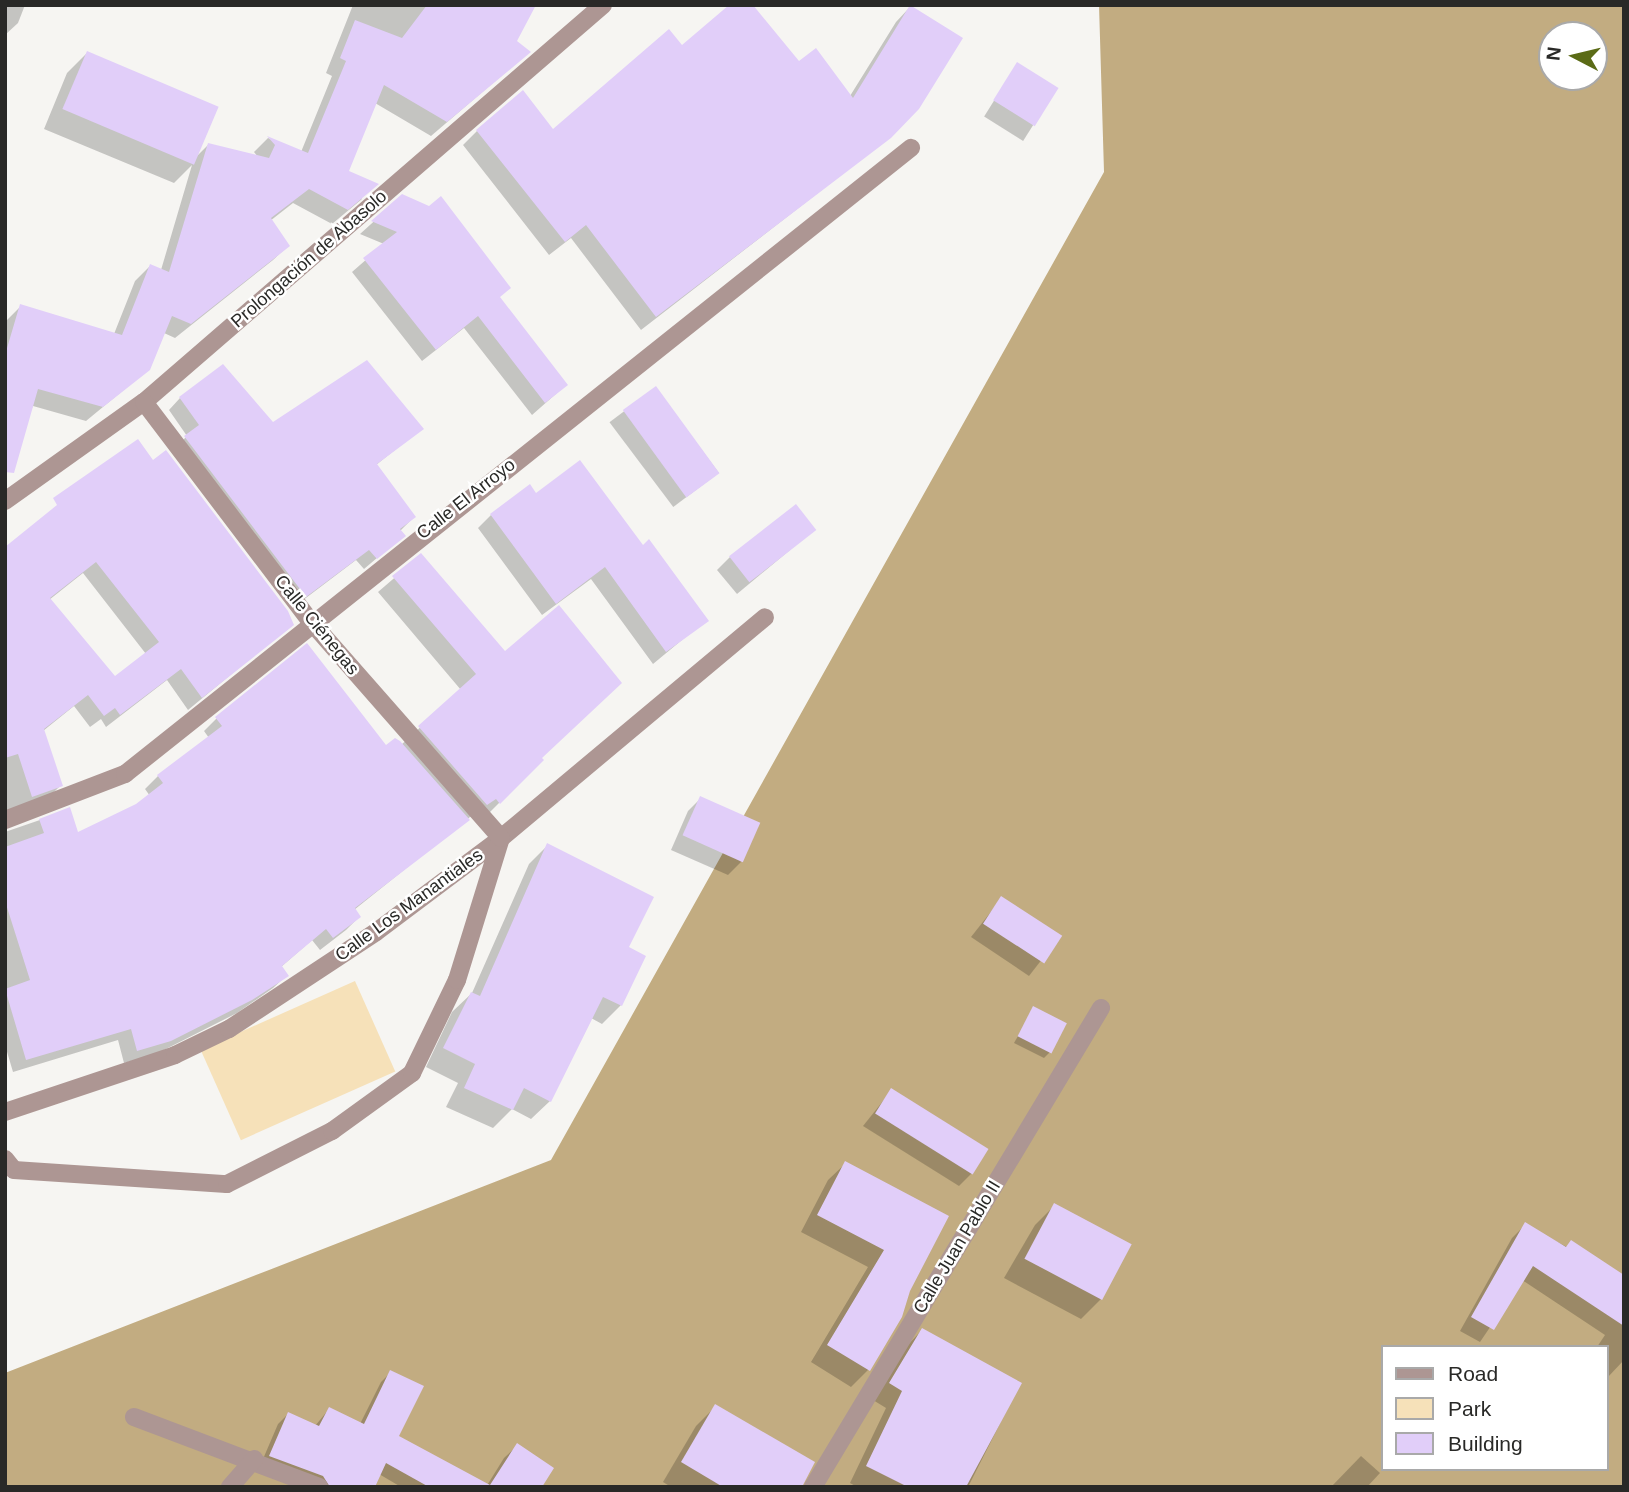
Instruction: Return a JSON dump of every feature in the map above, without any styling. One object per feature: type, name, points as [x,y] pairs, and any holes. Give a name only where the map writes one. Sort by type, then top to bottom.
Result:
[{"type":"street","name":"Prolongación de Abasolo","points":[[5,501],[144,402],[603,5]]},
{"type":"street","name":"Calle El Arroyo","points":[[5,820],[125,774],[311,622],[911,148]]},
{"type":"street","name":"Calle Ciénegas","points":[[144,402],[311,622],[501,838]]},
{"type":"street","name":"Calle Los Manantiales","points":[[5,1112],[174,1055],[229,1029],[376,932],[501,838],[765,617]]},
{"type":"street","points":[[5,1159],[14,1170],[226,1184],[332,1131],[412,1073],[457,980],[501,838]]},
{"type":"street","name":"Calle Juan Pablo II","points":[[813,1487],[1101,1008]]},
{"type":"street","points":[[134,1417],[254,1459],[319,1487]]},
{"type":"street","points":[[230,1487],[254,1459]]},
{"type":"green space","points":[[355,981],[395,1071],[241,1140],[201,1050]]},
{"type":"shaded area","points":[[1099,5],[1624,5],[1624,1487],[5,1487],[5,1373],[551,1160],[1104,172]]},
{"type":"building","points":[[427,5],[536,5],[517,41],[531,52],[447,122],[384,85],[349,171],[379,184],[348,210],[309,189],[271,218],[290,246],[191,324],[172,316],[150,370],[103,407],[38,389],[14,473],[5,472],[5,355],[20,304],[122,335],[150,264],[169,272],[208,143],[269,158],[275,145],[267,136],[308,153],[346,61],[340,58],[355,20],[402,38]]},
{"type":"building","points":[[729,5],[753,5],[799,61],[816,48],[853,98],[910,5],[963,38],[919,109],[891,138],[656,317],[586,225],[565,242],[476,130],[523,90],[553,129],[669,29],[682,45]]},
{"type":"building","points":[[87,51],[219,107],[194,165],[62,109]]},
{"type":"building","points":[[1017,62],[1059,88],[1035,126],[993,100]]},
{"type":"building","points":[[402,194],[429,206],[441,196],[511,288],[500,297],[568,385],[545,403],[478,316],[436,350],[363,258],[397,232],[371,221]]},
{"type":"building","points":[[367,360],[424,429],[377,464],[416,517],[400,529],[406,536],[377,559],[369,550],[306,597],[184,436],[199,425],[179,397],[223,364],[273,422]]},
{"type":"building","points":[[656,386],[719,473],[686,497],[623,410]]},
{"type":"building","points":[[138,439],[153,460],[166,450],[288,611],[294,625],[202,698],[181,669],[120,715],[115,708],[104,716],[88,695],[44,729],[63,786],[32,797],[18,754],[5,758],[5,547],[57,505],[53,498]],"holes":[[[96,562],[159,642],[115,676],[50,598]]]},
{"type":"building","points":[[580,460],[643,545],[649,539],[709,621],[666,652],[605,567],[556,604],[490,514],[530,484],[536,493]]},
{"type":"building","points":[[796,504],[816,530],[749,582],[729,556]]},
{"type":"building","points":[[421,553],[505,651],[559,605],[622,683],[542,758],[544,760],[500,804],[496,799],[487,805],[418,726],[476,674],[392,576]]},
{"type":"building","points":[[307,643],[386,745],[395,738],[400,741],[470,820],[355,908],[361,917],[333,938],[326,929],[282,966],[289,976],[252,1000],[171,1041],[137,1051],[131,1029],[26,1060],[5,989],[30,980],[5,901],[5,847],[44,833],[39,819],[70,807],[78,832],[136,804],[163,783],[157,775],[222,726],[215,717]]},
{"type":"building","points":[[700,796],[760,823],[743,862],[683,835]]},
{"type":"building","points":[[547,843],[654,897],[629,947],[646,956],[622,1006],[603,997],[551,1102],[524,1088],[513,1110],[464,1088],[475,1064],[443,1048],[471,992],[480,996]]},
{"type":"building","points":[[1001,896],[1062,936],[1044,963],[983,924]]},
{"type":"building","points":[[1033,1006],[1067,1023],[1051,1054],[1018,1036]]},
{"type":"building","points":[[891,1088],[989,1149],[973,1174],[875,1113]]},
{"type":"building","points":[[845,1161],[949,1216],[910,1291],[902,1317],[870,1371],[827,1345],[884,1250],[817,1215]]},
{"type":"building","points":[[1054,1203],[1132,1244],[1102,1300],[1024,1259]]},
{"type":"building","points":[[1525,1222],[1566,1247],[1571,1240],[1624,1275],[1624,1326],[1533,1266],[1494,1330],[1471,1317]]},
{"type":"building","points":[[922,1328],[1022,1383],[966,1487],[908,1487],[866,1466],[902,1391],[889,1383]]},
{"type":"building","points":[[390,1370],[424,1386],[399,1436],[490,1485],[517,1443],[554,1468],[542,1487],[429,1487],[386,1463],[375,1487],[330,1487],[323,1476],[269,1456],[288,1412],[319,1426],[329,1407],[364,1424]]},
{"type":"building","points":[[715,1404],[815,1462],[802,1487],[723,1487],[681,1462]]}]
